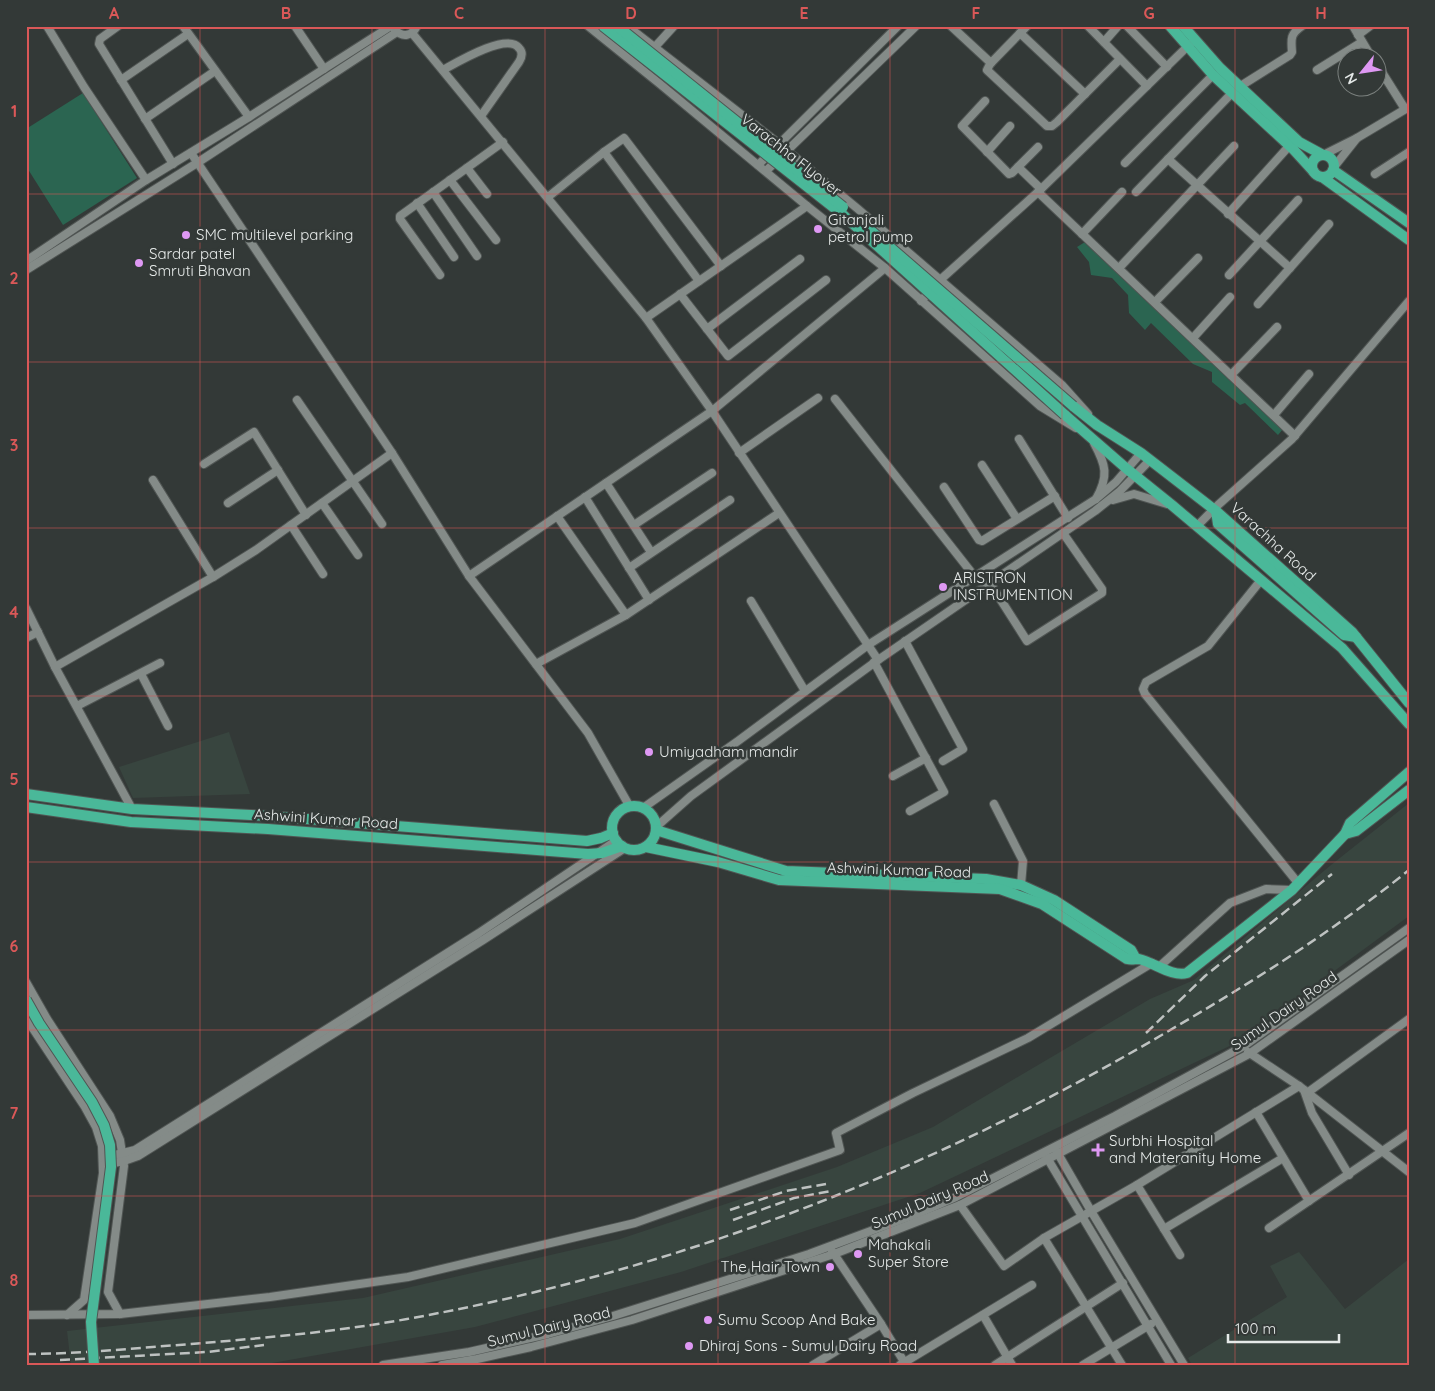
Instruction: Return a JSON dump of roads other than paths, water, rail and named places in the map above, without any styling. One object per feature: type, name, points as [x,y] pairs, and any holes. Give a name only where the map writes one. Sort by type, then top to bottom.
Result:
[{"type":"main road","name":"Varachha Flyover","points":[[603,26],[842,214],[1088,435],[1342,648]]},
{"type":"main road","name":"Varachha Flyover","points":[[617,26],[832,197],[1097,425]]},
{"type":"main road","points":[[1170,26],[1191,43],[1318,175],[1409,240]]},
{"type":"main road","points":[[1183,26],[1191,43]]},
{"type":"main road","points":[[1236,90],[1299,142],[1330,158],[1334,169],[1409,223]]},
{"type":"main road","points":[[1323,155],[1313,161],[1312,168],[1318,175],[1329,176],[1334,169]]},
{"type":"main road","name":"Varachha Road","points":[[1097,425],[1150,460],[1215,510],[1356,637],[1409,703]]},
{"type":"main road","points":[[1199,527],[1211,529],[1338,635],[1342,648],[1409,724]]},
{"type":"main road","name":"Ashwini Kumar Road","points":[[656,828],[786,871],[986,879],[1021,885],[1127,959],[1136,959],[1156,965],[1173,974],[1180,974],[1188,972],[1295,886],[1345,834],[1350,823],[1409,772]]},
{"type":"main road","name":"Ashwini Kumar Road","points":[[1345,834],[1356,831],[1409,790]]},
{"type":"main road","name":"Ashwini Kumar Road","points":[[26,794],[132,809],[269,816],[588,841],[601,838],[619,842]]},
{"type":"main road","name":"Ashwini Kumar Road","points":[[26,807],[131,822],[268,829],[588,854],[600,853],[619,842]]},
{"type":"main road","points":[[630,807],[643,808],[652,815],[656,828],[654,838],[646,847],[634,850],[619,842],[614,820],[623,809],[630,807]]},
{"type":"main road","name":"Ashwini Kumar Road","points":[[646,847],[718,862],[779,880],[992,889],[1044,900]]},
{"type":"main road","points":[[26,1000],[38,1023],[92,1102],[104,1125],[110,1145],[111,1167],[91,1322],[94,1365]]},
{"type":"street","points":[[47,26],[84,87],[146,180]]},
{"type":"street","points":[[183,26],[249,117]]},
{"type":"street","points":[[295,26],[324,69]]},
{"type":"street","points":[[588,26],[885,268],[1040,406],[1088,435],[1101,456],[1105,471],[1102,488],[1096,499]]},
{"type":"street","points":[[626,26],[787,150],[858,209],[939,281],[1062,385],[1097,425]]},
{"type":"street","points":[[654,48],[674,26]]},
{"type":"street","points":[[766,171],[916,26]]},
{"type":"street","points":[[951,26],[991,63]]},
{"type":"street","points":[[1027,26],[988,67],[989,72],[1047,126],[1052,126],[1120,59]]},
{"type":"street","points":[[1088,26],[1147,86]]},
{"type":"street","points":[[1104,42],[1118,26]]},
{"type":"street","points":[[1127,26],[1166,68]]},
{"type":"street","points":[[1136,192],[1236,90],[1290,55],[1292,52],[1291,37],[1302,26]]},
{"type":"street","points":[[1353,26],[1366,48]]},
{"type":"street","points":[[1317,70],[1360,39],[1370,26]]},
{"type":"street","points":[[115,27],[99,41],[121,80],[174,164]]},
{"type":"street","points":[[27,257],[146,180],[324,69],[394,28]]},
{"type":"street","points":[[394,28],[404,35],[415,30],[443,70],[646,318],[712,411],[868,645],[944,792],[910,812]]},
{"type":"street","points":[[26,270],[197,163],[394,28]]},
{"type":"street","points":[[758,165],[894,28]]},
{"type":"street","points":[[1020,33],[1085,94]]},
{"type":"street","points":[[121,80],[188,34]]},
{"type":"street","points":[[443,70],[487,48],[512,43],[518,46],[522,52],[522,58],[481,116]]},
{"type":"street","points":[[921,301],[939,281],[1039,191],[1191,43]]},
{"type":"street","points":[[145,119],[216,71]]},
{"type":"street","points":[[1125,162],[1217,72]]},
{"type":"street","points":[[1323,155],[1357,138],[1407,108],[1388,80]]},
{"type":"street","points":[[985,101],[962,126],[1010,174],[1038,147]]},
{"type":"street","points":[[987,152],[1010,126]]},
{"type":"street","points":[[548,197],[624,138],[721,266]]},
{"type":"street","points":[[1334,169],[1357,138]]},
{"type":"street","points":[[440,275],[400,218],[401,214],[503,142]]},
{"type":"street","points":[[1119,268],[1234,146]]},
{"type":"street","points":[[1228,214],[1290,146]]},
{"type":"street","points":[[604,152],[699,281]]},
{"type":"street","points":[[1375,174],[1409,152]]},
{"type":"street","points":[[191,153],[392,454],[469,576],[588,733],[630,807]]},
{"type":"street","points":[[1168,159],[1290,268]]},
{"type":"street","points":[[1018,167],[1082,234],[1295,436]]},
{"type":"street","points":[[467,168],[487,194]]},
{"type":"street","points":[[450,180],[496,240]]},
{"type":"street","points":[[433,192],[477,256]]},
{"type":"street","points":[[1082,234],[1122,192]]},
{"type":"street","points":[[1229,275],[1298,200]]},
{"type":"street","points":[[417,203],[454,257]]},
{"type":"street","points":[[646,318],[807,206]]},
{"type":"street","points":[[1258,304],[1329,224]]},
{"type":"street","points":[[1155,302],[1198,258]]},
{"type":"street","points":[[707,329],[800,259]]},
{"type":"street","points":[[469,576],[712,411],[885,268]]},
{"type":"street","points":[[680,294],[725,355],[730,356],[826,280]]},
{"type":"street","points":[[1192,338],[1230,297]]},
{"type":"street","points":[[1199,527],[1295,436],[1409,301]]},
{"type":"street","points":[[1231,375],[1277,327]]},
{"type":"street","points":[[1274,415],[1309,374]]},
{"type":"street","points":[[739,453],[818,398]]},
{"type":"street","points":[[835,399],[975,577]]},
{"type":"street","points":[[297,400],[382,524]]},
{"type":"street","points":[[204,464],[253,432],[306,515]]},
{"type":"street","points":[[1019,439],[1068,518]]},
{"type":"street","points":[[1108,502],[1131,472],[1140,453]]},
{"type":"street","points":[[55,667],[213,577],[291,526],[392,454]]},
{"type":"street","points":[[643,808],[868,645],[1068,518],[1096,499],[1116,482],[1150,460]]},
{"type":"street","points":[[982,465],[1018,520]]},
{"type":"street","points":[[228,503],[278,470]]},
{"type":"street","points":[[634,526],[712,473]]},
{"type":"street","points":[[153,480],[213,577]]},
{"type":"street","points":[[606,483],[651,552]]},
{"type":"street","points":[[944,487],[980,541],[1018,520],[1055,496]]},
{"type":"street","points":[[656,828],[691,796],[876,661],[1108,502],[1134,494],[1173,506]]},
{"type":"street","points":[[584,498],[649,600]]},
{"type":"street","points":[[628,568],[730,500]]},
{"type":"street","points":[[322,503],[358,555]]},
{"type":"street","points":[[536,664],[626,615],[779,513]]},
{"type":"street","points":[[557,516],[626,615]]},
{"type":"street","points":[[291,526],[323,574]]},
{"type":"street","points":[[990,583],[1028,641],[1102,593],[1102,589],[1063,533]]},
{"type":"street","points":[[1261,580],[1208,646],[1149,680],[1143,686],[1143,689],[1295,886]]},
{"type":"street","points":[[751,602],[805,691]]},
{"type":"street","points":[[26,608],[55,667],[132,809]]},
{"type":"street","points":[[26,638],[38,632]]},
{"type":"street","points":[[905,641],[963,750],[943,761]]},
{"type":"street","points":[[77,706],[160,663]]},
{"type":"street","points":[[141,674],[168,726]]},
{"type":"street","points":[[893,776],[926,758]]},
{"type":"street","points":[[994,804],[1023,861],[1021,885]]},
{"type":"street","points":[[103,1161],[138,1156],[483,940],[619,842]]},
{"type":"street","points":[[123,1157],[466,942],[600,853]]},
{"type":"street","points":[[26,1315],[120,1314],[270,1297],[408,1277],[635,1223],[840,1150],[836,1133],[1028,1038],[1156,965],[1230,903],[1266,889],[1295,886]]},
{"type":"street","points":[[383,1365],[469,1352],[654,1312],[956,1197],[1189,1077],[1244,1046],[1409,928]]},
{"type":"street","name":"Sumul Dairy Road","points":[[442,1365],[531,1347],[654,1312],[834,1254],[960,1205],[1250,1054],[1409,940]]},
{"type":"street","points":[[26,982],[47,1019],[110,1116],[120,1140],[123,1157],[108,1292],[120,1314]]},
{"type":"street","points":[[26,1018],[85,1107],[96,1128],[102,1146],[103,1161],[84,1300],[67,1316]]},
{"type":"street","points":[[960,1205],[1004,1266],[1044,1238],[1256,1112],[1304,1090],[1409,1019]]},
{"type":"street","points":[[1244,1046],[1250,1054],[1304,1090],[1409,1172]]},
{"type":"street","points":[[1304,1090],[1312,1113],[1348,1175]]},
{"type":"street","points":[[1256,1112],[1309,1201]]},
{"type":"street","points":[[1269,1228],[1409,1133]]},
{"type":"street","points":[[1054,1146],[1090,1211],[1184,1365]]},
{"type":"street","points":[[1044,1151],[1171,1365]]},
{"type":"street","points":[[1164,1229],[1283,1158]]},
{"type":"street","points":[[1136,1185],[1180,1255]]},
{"type":"street","points":[[1044,1238],[1122,1365]]},
{"type":"street","points":[[830,1246],[881,1324],[904,1364],[1032,1285]]},
{"type":"street","points":[[995,1365],[1010,1361],[1086,1306],[1123,1283]]},
{"type":"street","points":[[983,1315],[1010,1361]]},
{"type":"street","points":[[1083,1365],[1157,1321]]},
{"type":"street","points":[[813,1365],[881,1324]]},
{"type":"railway","points":[[26,1354],[88,1352],[218,1342],[380,1324],[507,1299],[605,1274],[701,1245],[796,1211],[889,1174],[981,1132],[1071,1086],[1160,1036],[1256,978],[1319,937],[1409,870]]},
{"type":"railway","points":[[1146,1033],[1205,976],[1332,874]]},
{"type":"railway","points":[[730,1210],[786,1191],[826,1184]]},
{"type":"railway","points":[[733,1220],[794,1198],[831,1191]]},
{"type":"railway","points":[[60,1360],[207,1352],[264,1345]]},
{"type":"place","name":"Gitanjali petrol pump","points":[[818,229]]},
{"type":"place","name":"SMC multilevel parking","points":[[186,235]]},
{"type":"place","name":"Sardar patel Smruti Bhavan","points":[[139,263]]},
{"type":"place","name":"ARISTRON INSTRUMENTION","points":[[943,587]]},
{"type":"place","name":"Umiyadham mandir","points":[[649,752]]},
{"type":"place","name":"Surbhi Hospital and Materanity Home","points":[[1098,1150]]},
{"type":"place","name":"Mahakali Super Store","points":[[858,1254]]},
{"type":"place","name":"The Hair Town","points":[[830,1267]]},
{"type":"place","name":"Sumu Scoop And Bake","points":[[708,1320]]},
{"type":"place","name":"Dhiraj Sons - Sumul Dairy Road","points":[[689,1346]]}]
